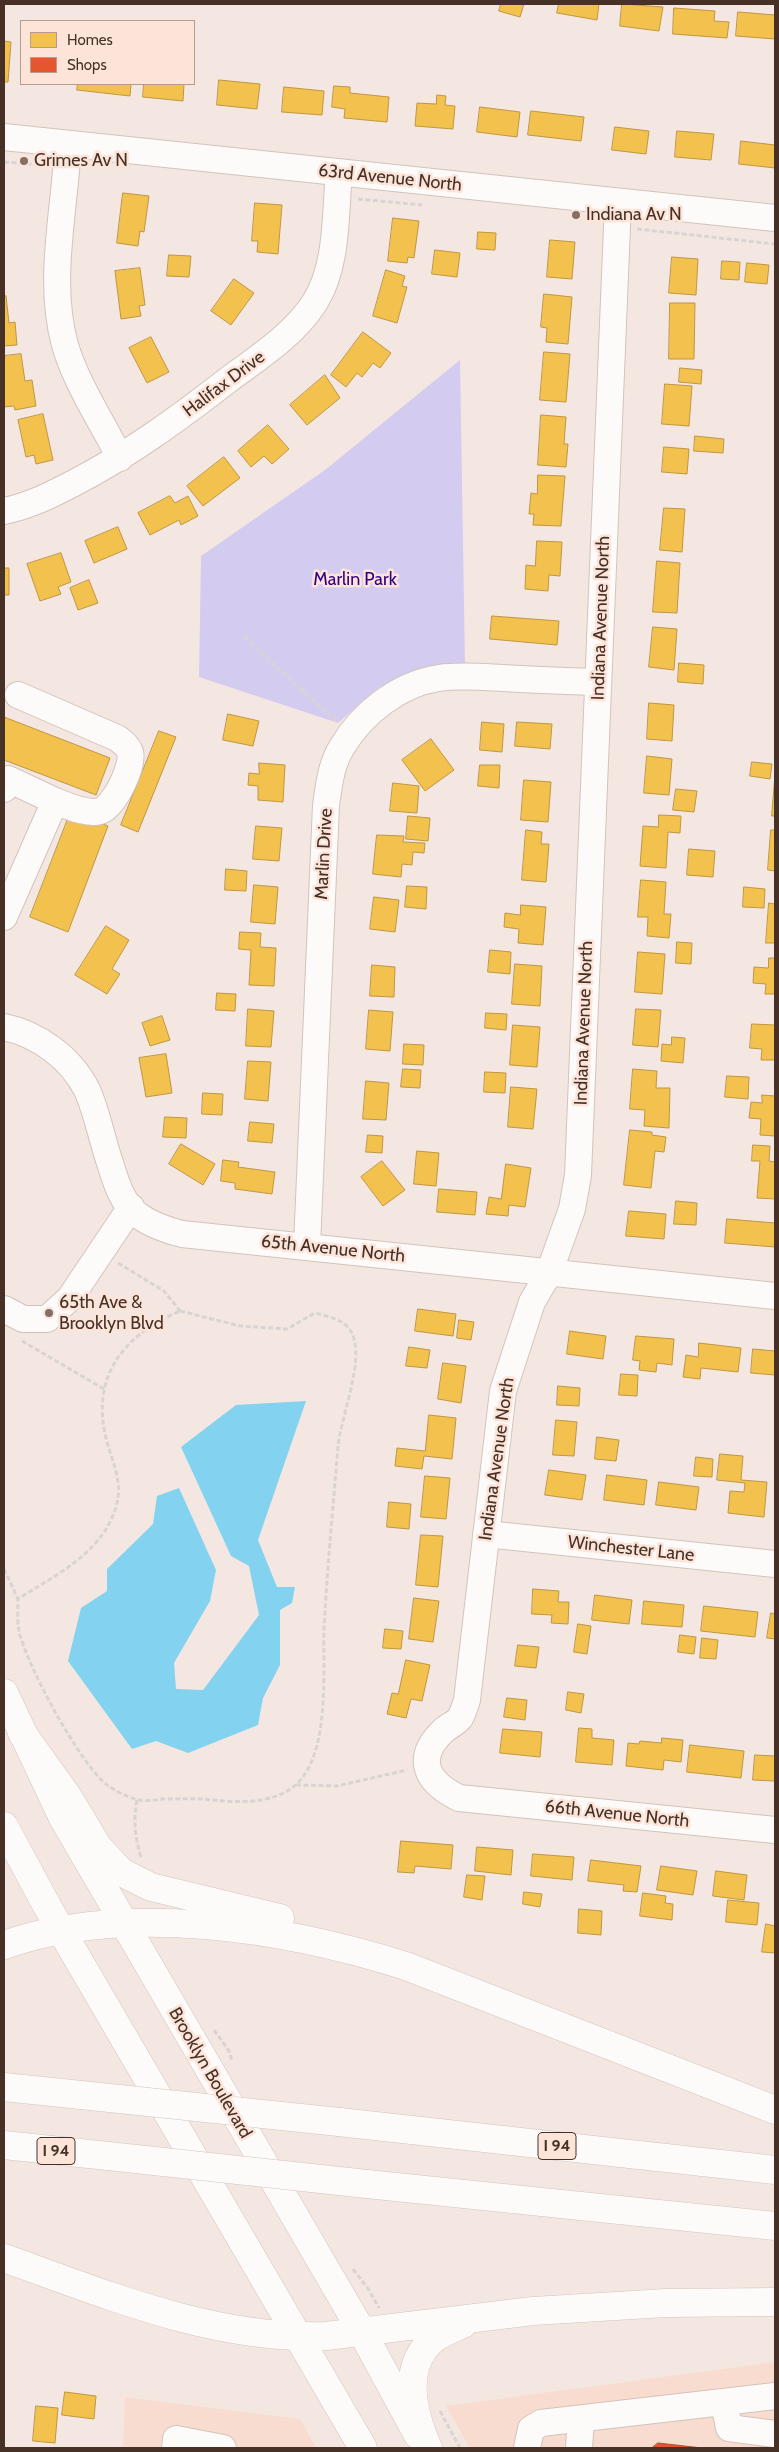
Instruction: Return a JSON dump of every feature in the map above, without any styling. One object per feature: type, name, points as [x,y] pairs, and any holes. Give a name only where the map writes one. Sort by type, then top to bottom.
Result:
[{"type":"main road","name":"Brooklyn Boulevard","points":[[4,1692],[62,1818],[361,2330],[427,2448]]},
{"type":"main road","points":[[22,1732],[68,1797],[98,1848],[122,1872],[136,1881],[200,1900],[326,1929],[372,1944],[432,1967],[507,2005]]},
{"type":"main road","points":[[4,1826],[61,1929],[363,2448]]},
{"type":"main road","points":[[4,1945],[32,1935],[61,1929],[123,1924],[174,1924],[233,1928],[296,1937],[370,1954],[406,1966],[775,2110]]},
{"type":"main road","points":[[4,1935],[32,1935]]},
{"type":"main road","name":"I 94","points":[[4,2087],[775,2170]]},
{"type":"main road","name":"I 94","points":[[4,2145],[775,2226]]},
{"type":"main road","points":[[4,2258],[163,2313],[244,2331],[298,2337],[326,2336],[361,2330],[533,2311],[666,2303],[775,2302]]},
{"type":"main road","points":[[427,2448],[420,2430],[413,2394],[414,2372],[418,2360],[424,2348],[436,2337],[481,2317]]},
{"type":"street","name":"63rd Avenue North","points":[[4,137],[775,218]]},
{"type":"street","points":[[68,144],[57,284],[59,316],[65,346],[120,458]]},
{"type":"street","name":"Halifax Drive","points":[[4,511],[20,508],[43,499],[120,458],[153,437],[280,341],[310,308],[327,276],[339,172]]},
{"type":"street","name":"Indiana Avenue North","points":[[427,1766],[429,1748],[444,1730],[460,1719],[467,1700],[503,1391],[532,1302],[549,1273],[572,1209],[578,1175],[618,202]]},
{"type":"street","name":"Marlin Drive","points":[[307,1246],[326,805],[330,774],[342,747],[360,722],[382,702],[410,686],[438,678],[469,677],[598,682]]},
{"type":"street","points":[[5,782],[55,801],[92,811],[106,809],[121,787],[130,762],[130,753],[126,745],[117,738],[18,695]]},
{"type":"street","points":[[4,917],[55,801]]},
{"type":"street","name":"65th Avenue North","points":[[4,1027],[22,1031],[49,1046],[71,1066],[87,1090],[122,1196],[138,1215],[159,1228],[182,1234],[775,1296]]},
{"type":"street","points":[[4,1309],[23,1319],[47,1319],[70,1298],[131,1207]]},
{"type":"street","name":"Winchester Lane","points":[[486,1534],[775,1564]]},
{"type":"street","name":"66th Avenue North","points":[[427,1766],[431,1780],[442,1790],[459,1798],[775,1830]]},
{"type":"street","points":[[527,2448],[531,2429],[541,2423],[775,2396]]},
{"type":"street","points":[[724,2402],[729,2428],[745,2442],[774,2448]]},
{"type":"street","points":[[579,2448],[581,2419]]},
{"type":"street","points":[[745,2442],[775,2434]]},
{"type":"street","points":[[175,2448],[176,2439],[222,2448]]},
{"type":"path","points":[[244,637],[338,723]]},
{"type":"path","points":[[101,1252],[164,1291],[180,1311]]},
{"type":"path","points":[[4,1569],[18,1599],[18,1628],[25,1652],[64,1727],[91,1768],[108,1785],[137,1800],[195,1798],[223,1801],[252,1801],[275,1797],[290,1791],[308,1768],[319,1730],[324,1692],[324,1630],[339,1442],[355,1364],[355,1342],[350,1327],[339,1320],[315,1314],[287,1329],[240,1326],[180,1311],[159,1320],[133,1339],[115,1358],[104,1389],[102,1411],[106,1435],[117,1469],[119,1498],[110,1522],[87,1553],[18,1599]]},
{"type":"path","points":[[18,1339],[104,1389]]},
{"type":"path","points":[[296,1785],[337,1786],[427,1766]]},
{"type":"shaded area","points":[[775,2362],[775,2448],[470,2448],[446,2406]]},
{"type":"shaded area","points":[[125,2397],[300,2419],[316,2448],[123,2448]]},
{"type":"green space","name":"Marlin Park","points":[[460,360],[465,665],[428,670],[379,687],[338,723],[199,677],[201,556],[325,470]]},
{"type":"water","points":[[306,1401],[258,1540],[277,1587],[295,1587],[292,1603],[280,1610],[280,1665],[263,1698],[258,1725],[188,1753],[156,1741],[132,1749],[68,1661],[81,1608],[107,1591],[107,1569],[153,1524],[157,1496],[179,1488],[216,1570],[210,1601],[174,1663],[176,1689],[203,1690],[259,1615],[249,1566],[231,1556],[181,1447],[236,1405]]},
{"type":"building: Homes","points":[[501,4],[524,4],[520,17],[499,11]]},
{"type":"building: Homes","points":[[559,4],[599,4],[597,20],[557,13]]},
{"type":"building: Homes","points":[[622,4],[663,7],[659,31],[620,26]]},
{"type":"building: Homes","points":[[674,8],[715,11],[714,21],[729,22],[727,38],[673,34]]},
{"type":"building: Homes","points":[[738,12],[775,15],[775,39],[736,36]]},
{"type":"building: Homes","points":[[4,41],[11,42],[8,82],[4,82]]},
{"type":"building: Homes","points":[[219,80],[260,84],[257,109],[217,105]]},
{"type":"building: Homes","points":[[78,85],[131,85],[130,96],[77,90]]},
{"type":"building: Homes","points":[[144,85],[184,85],[183,101],[143,97]]},
{"type":"building: Homes","points":[[334,86],[350,87],[350,93],[389,97],[387,122],[344,118],[345,109],[332,107]]},
{"type":"building: Homes","points":[[284,87],[324,91],[322,115],[282,112]]},
{"type":"building: Homes","points":[[437,95],[446,96],[445,105],[455,106],[453,129],[415,126],[417,103],[436,104]]},
{"type":"building: Homes","points":[[480,107],[520,112],[517,137],[477,132]]},
{"type":"building: Homes","points":[[531,111],[584,117],[581,141],[528,135]]},
{"type":"building: Homes","points":[[615,127],[649,131],[646,154],[612,150]]},
{"type":"building: Homes","points":[[677,131],[714,134],[711,160],[675,157]]},
{"type":"building: Homes","points":[[741,141],[775,145],[775,168],[739,164]]},
{"type":"building: Homes","points":[[123,193],[149,196],[144,232],[140,231],[138,246],[117,243]]},
{"type":"building: Homes","points":[[255,203],[282,205],[278,254],[257,252],[258,241],[252,241]]},
{"type":"building: Homes","points":[[393,218],[419,221],[414,258],[408,257],[407,263],[388,261]]},
{"type":"building: Homes","points":[[478,232],[496,233],[495,250],[477,249]]},
{"type":"building: Homes","points":[[550,240],[575,242],[572,279],[547,277]]},
{"type":"building: Homes","points":[[435,250],[460,253],[457,277],[432,274]]},
{"type":"building: Homes","points":[[169,255],[191,256],[189,277],[167,276]]},
{"type":"building: Homes","points":[[672,257],[698,259],[696,295],[669,293]]},
{"type":"building: Homes","points":[[722,261],[740,262],[739,280],[721,279]]},
{"type":"building: Homes","points":[[747,263],[769,265],[767,284],[745,282]]},
{"type":"building: Homes","points":[[140,268],[145,305],[139,306],[141,316],[121,319],[115,271]]},
{"type":"building: Homes","points":[[386,270],[405,276],[402,286],[407,287],[397,323],[373,316]]},
{"type":"building: Homes","points":[[234,279],[254,293],[231,325],[211,311]]},
{"type":"building: Homes","points":[[544,294],[572,297],[568,344],[546,342],[547,328],[541,327]]},
{"type":"building: Homes","points":[[6,296],[9,323],[15,322],[17,345],[4,346],[4,297]]},
{"type":"building: Homes","points":[[670,303],[695,303],[694,359],[669,359]]},
{"type":"building: Homes","points":[[363,332],[391,353],[380,368],[373,363],[362,377],[357,373],[346,387],[331,375]]},
{"type":"building: Homes","points":[[151,337],[169,372],[147,383],[129,348]]},
{"type":"building: Homes","points":[[544,352],[570,354],[566,402],[540,400]]},
{"type":"building: Homes","points":[[21,354],[25,381],[32,380],[36,406],[15,410],[14,406],[4,407],[4,356]]},
{"type":"building: Homes","points":[[680,368],[702,370],[701,384],[679,382]]},
{"type":"building: Homes","points":[[325,375],[340,398],[307,425],[290,405]]},
{"type":"building: Homes","points":[[665,384],[692,386],[689,426],[662,424]]},
{"type":"building: Homes","points":[[43,414],[53,460],[36,464],[34,455],[26,457],[18,420]]},
{"type":"building: Homes","points":[[541,415],[566,417],[564,444],[568,444],[566,467],[538,465]]},
{"type":"building: Homes","points":[[268,425],[289,449],[272,464],[264,456],[251,467],[238,451]]},
{"type":"building: Homes","points":[[695,436],[724,439],[723,453],[694,451]]},
{"type":"building: Homes","points":[[664,447],[689,449],[687,474],[662,472]]},
{"type":"building: Homes","points":[[224,457],[240,478],[203,506],[187,486]]},
{"type":"building: Homes","points":[[538,475],[565,476],[561,526],[533,525],[534,514],[529,514],[531,493],[537,494]]},
{"type":"building: Homes","points":[[170,496],[175,503],[188,496],[198,516],[181,525],[179,520],[150,535],[138,513]]},
{"type":"building: Homes","points":[[664,508],[685,509],[682,552],[660,550]]},
{"type":"building: Homes","points":[[118,527],[127,549],[94,563],[85,541]]},
{"type":"building: Homes","points":[[537,541],[562,542],[560,576],[549,575],[548,591],[525,589],[526,565],[535,566]]},
{"type":"building: Homes","points":[[61,553],[71,582],[58,587],[61,594],[40,601],[27,564]]},
{"type":"building: Homes","points":[[657,561],[680,563],[677,613],[653,612]]},
{"type":"building: Homes","points":[[4,568],[9,568],[9,595],[4,595]]},
{"type":"building: Homes","points":[[89,580],[98,603],[78,610],[70,588]]},
{"type":"building: Homes","points":[[492,616],[559,621],[557,645],[490,639]]},
{"type":"building: Homes","points":[[653,627],[677,629],[674,670],[649,667]]},
{"type":"building: Homes","points":[[679,663],[704,665],[703,684],[678,682]]},
{"type":"building: Homes","points":[[649,703],[674,705],[672,741],[647,739]]},
{"type":"building: Homes","points":[[228,714],[259,721],[253,746],[223,740]]},
{"type":"building: Homes","points":[[4,717],[110,758],[96,795],[4,760]]},
{"type":"building: Homes","points":[[482,722],[504,724],[502,752],[480,750]]},
{"type":"building: Homes","points":[[517,722],[552,724],[550,749],[515,746]]},
{"type":"building: Homes","points":[[159,731],[176,737],[138,832],[121,825]]},
{"type":"building: Homes","points":[[431,739],[454,770],[425,791],[402,760]]},
{"type":"building: Homes","points":[[647,756],[672,759],[669,795],[644,793]]},
{"type":"building: Homes","points":[[752,762],[772,764],[770,779],[750,776]]},
{"type":"building: Homes","points":[[259,763],[285,765],[283,802],[258,800],[258,786],[248,785],[249,773],[259,774]]},
{"type":"building: Homes","points":[[480,765],[500,765],[499,788],[478,786]]},
{"type":"building: Homes","points":[[775,775],[775,816],[772,816]]},
{"type":"building: Homes","points":[[524,780],[551,782],[548,822],[521,820]]},
{"type":"building: Homes","points":[[393,783],[419,786],[417,813],[390,811]]},
{"type":"building: Homes","points":[[676,789],[697,791],[694,812],[673,810]]},
{"type":"building: Homes","points":[[71,811],[108,826],[68,932],[30,917]]},
{"type":"building: Homes","points":[[659,815],[681,816],[680,833],[668,832],[666,868],[640,866],[643,826],[658,827]]},
{"type":"building: Homes","points":[[408,816],[430,818],[428,841],[406,839]]},
{"type":"building: Homes","points":[[256,826],[282,828],[279,861],[253,859]]},
{"type":"building: Homes","points":[[526,830],[542,832],[541,844],[549,844],[546,882],[522,880]]},
{"type":"building: Homes","points":[[771,830],[775,830],[775,871],[768,870]]},
{"type":"building: Homes","points":[[377,835],[404,836],[403,842],[425,843],[424,853],[413,852],[412,865],[402,864],[401,877],[373,874]]},
{"type":"building: Homes","points":[[689,849],[715,851],[713,877],[687,875]]},
{"type":"building: Homes","points":[[226,869],[247,871],[246,891],[225,890]]},
{"type":"building: Homes","points":[[641,880],[666,882],[664,914],[671,914],[669,938],[647,936],[648,917],[638,917]]},
{"type":"building: Homes","points":[[254,885],[278,887],[275,924],[251,922]]},
{"type":"building: Homes","points":[[407,886],[427,887],[426,909],[405,907]]},
{"type":"building: Homes","points":[[744,887],[765,889],[764,908],[743,907]]},
{"type":"building: Homes","points":[[374,897],[399,900],[395,932],[370,929]]},
{"type":"building: Homes","points":[[769,903],[775,904],[775,943],[766,943]]},
{"type":"building: Homes","points":[[521,905],[546,907],[543,945],[518,943],[519,929],[504,927],[505,913],[520,915]]},
{"type":"building: Homes","points":[[106,926],[129,940],[112,969],[120,974],[107,994],[75,975]]},
{"type":"building: Homes","points":[[240,932],[261,933],[260,947],[276,948],[274,986],[249,985],[251,950],[239,949]]},
{"type":"building: Homes","points":[[677,942],[692,943],[691,964],[676,963]]},
{"type":"building: Homes","points":[[490,950],[511,952],[510,974],[488,972]]},
{"type":"building: Homes","points":[[638,952],[665,954],[662,994],[635,992]]},
{"type":"building: Homes","points":[[769,958],[775,958],[775,994],[765,994],[766,984],[753,983],[754,967],[768,968]]},
{"type":"building: Homes","points":[[515,964],[542,966],[540,1006],[512,1004]]},
{"type":"building: Homes","points":[[372,965],[395,967],[394,997],[370,996]]},
{"type":"building: Homes","points":[[217,993],[236,994],[235,1011],[216,1010]]},
{"type":"building: Homes","points":[[248,1009],[274,1011],[271,1047],[246,1046]]},
{"type":"building: Homes","points":[[636,1009],[661,1010],[658,1047],[633,1045]]},
{"type":"building: Homes","points":[[369,1010],[393,1012],[390,1051],[366,1049]]},
{"type":"building: Homes","points":[[486,1013],[507,1014],[506,1030],[485,1028]]},
{"type":"building: Homes","points":[[162,1016],[170,1040],[150,1046],[142,1023]]},
{"type":"building: Homes","points":[[752,1024],[775,1025],[775,1060],[761,1060],[762,1049],[750,1048]]},
{"type":"building: Homes","points":[[513,1025],[540,1027],[537,1067],[510,1065]]},
{"type":"building: Homes","points":[[672,1037],[685,1038],[683,1063],[661,1061],[662,1044],[671,1045]]},
{"type":"building: Homes","points":[[404,1044],[424,1045],[423,1065],[403,1064]]},
{"type":"building: Homes","points":[[166,1054],[172,1093],[146,1097],[139,1058]]},
{"type":"building: Homes","points":[[248,1061],[271,1062],[268,1101],[245,1099]]},
{"type":"building: Homes","points":[[403,1069],[421,1070],[420,1088],[401,1087]]},
{"type":"building: Homes","points":[[633,1069],[657,1071],[656,1088],[670,1088],[669,1128],[644,1126],[645,1110],[630,1109]]},
{"type":"building: Homes","points":[[485,1072],[506,1073],[505,1093],[484,1092]]},
{"type":"building: Homes","points":[[727,1076],[749,1077],[748,1099],[725,1097]]},
{"type":"building: Homes","points":[[366,1081],[389,1083],[386,1120],[363,1119]]},
{"type":"building: Homes","points":[[511,1087],[537,1089],[533,1129],[508,1127]]},
{"type":"building: Homes","points":[[203,1093],[223,1094],[222,1115],[202,1114]]},
{"type":"building: Homes","points":[[762,1095],[775,1096],[775,1136],[760,1135],[761,1119],[749,1118],[751,1102],[762,1103]]},
{"type":"building: Homes","points":[[165,1117],[187,1118],[186,1138],[163,1137]]},
{"type":"building: Homes","points":[[250,1122],[274,1124],[272,1143],[248,1141]]},
{"type":"building: Homes","points":[[630,1130],[652,1132],[652,1135],[666,1137],[664,1152],[655,1151],[651,1188],[624,1185]]},
{"type":"building: Homes","points":[[368,1135],[383,1136],[382,1153],[366,1152]]},
{"type":"building: Homes","points":[[181,1144],[215,1164],[203,1185],[169,1164]]},
{"type":"building: Homes","points":[[753,1145],[770,1146],[769,1161],[775,1162],[775,1199],[757,1198],[760,1161],[752,1161]]},
{"type":"building: Homes","points":[[417,1151],[439,1153],[436,1186],[414,1184]]},
{"type":"building: Homes","points":[[223,1160],[239,1162],[238,1167],[275,1172],[272,1194],[235,1189],[235,1183],[221,1181]]},
{"type":"building: Homes","points":[[382,1161],[405,1190],[383,1206],[361,1177]]},
{"type":"building: Homes","points":[[506,1164],[531,1168],[525,1207],[509,1205],[508,1216],[486,1214],[489,1197],[501,1199]]},
{"type":"building: Homes","points":[[439,1189],[477,1192],[475,1215],[437,1212]]},
{"type":"building: Homes","points":[[676,1201],[697,1203],[696,1225],[674,1224]]},
{"type":"building: Homes","points":[[629,1211],[666,1214],[664,1239],[626,1236]]},
{"type":"building: Homes","points":[[727,1219],[775,1223],[775,1247],[725,1243]]},
{"type":"building: Homes","points":[[418,1309],[456,1314],[453,1336],[415,1331]]},
{"type":"building: Homes","points":[[459,1320],[474,1322],[471,1340],[457,1338]]},
{"type":"building: Homes","points":[[570,1331],[606,1336],[603,1359],[567,1354]]},
{"type":"building: Homes","points":[[636,1336],[674,1339],[672,1365],[657,1363],[656,1372],[639,1370],[640,1361],[633,1360]]},
{"type":"building: Homes","points":[[699,1343],[741,1348],[738,1372],[701,1368],[700,1379],[683,1377],[686,1355],[698,1357]]},
{"type":"building: Homes","points":[[409,1347],[430,1350],[427,1368],[406,1366]]},
{"type":"building: Homes","points":[[753,1349],[775,1351],[775,1375],[751,1373]]},
{"type":"building: Homes","points":[[443,1363],[466,1366],[461,1403],[438,1399]]},
{"type":"building: Homes","points":[[621,1374],[638,1375],[637,1396],[619,1395]]},
{"type":"building: Homes","points":[[558,1386],[580,1388],[579,1406],[557,1405]]},
{"type":"building: Homes","points":[[429,1415],[456,1418],[452,1459],[424,1456],[422,1469],[395,1466],[397,1448],[425,1451]]},
{"type":"building: Homes","points":[[556,1420],[577,1422],[574,1456],[553,1455]]},
{"type":"building: Homes","points":[[597,1437],[619,1440],[616,1461],[595,1459]]},
{"type":"building: Homes","points":[[720,1454],[743,1456],[741,1480],[767,1482],[764,1517],[728,1513],[730,1491],[744,1492],[745,1483],[717,1480]]},
{"type":"building: Homes","points":[[696,1457],[713,1459],[712,1477],[694,1476]]},
{"type":"building: Homes","points":[[549,1470],[586,1475],[582,1500],[545,1495]]},
{"type":"building: Homes","points":[[607,1475],[647,1480],[644,1505],[604,1500]]},
{"type":"building: Homes","points":[[425,1476],[450,1478],[446,1519],[421,1517]]},
{"type":"building: Homes","points":[[659,1482],[699,1487],[696,1510],[656,1505]]},
{"type":"building: Homes","points":[[389,1502],[411,1504],[409,1529],[387,1527]]},
{"type":"building: Homes","points":[[421,1535],[443,1536],[438,1587],[416,1585]]},
{"type":"building: Homes","points":[[533,1589],[559,1591],[558,1602],[569,1602],[568,1624],[551,1623],[552,1615],[532,1614]]},
{"type":"building: Homes","points":[[595,1595],[632,1600],[629,1624],[592,1620]]},
{"type":"building: Homes","points":[[414,1598],[439,1601],[433,1642],[409,1639]]},
{"type":"building: Homes","points":[[644,1601],[684,1605],[682,1627],[642,1624]]},
{"type":"building: Homes","points":[[704,1606],[758,1612],[755,1637],[701,1631]]},
{"type":"building: Homes","points":[[771,1613],[775,1614],[775,1639],[767,1638]]},
{"type":"building: Homes","points":[[578,1624],[591,1626],[587,1654],[574,1652]]},
{"type":"building: Homes","points":[[385,1629],[403,1631],[401,1649],[383,1648]]},
{"type":"building: Homes","points":[[680,1635],[696,1637],[694,1654],[678,1652]]},
{"type":"building: Homes","points":[[702,1638],[718,1640],[716,1659],[700,1658]]},
{"type":"building: Homes","points":[[518,1645],[539,1647],[536,1668],[515,1666]]},
{"type":"building: Homes","points":[[406,1660],[430,1665],[422,1701],[411,1699],[406,1718],[387,1714],[392,1693],[398,1694]]},
{"type":"building: Homes","points":[[568,1692],[584,1694],[581,1713],[566,1710]]},
{"type":"building: Homes","points":[[507,1698],[527,1700],[525,1720],[504,1717]]},
{"type":"building: Homes","points":[[579,1728],[592,1729],[592,1738],[614,1740],[612,1765],[576,1762]]},
{"type":"building: Homes","points":[[503,1729],[542,1732],[540,1757],[500,1753]]},
{"type":"building: Homes","points":[[662,1738],[683,1740],[681,1762],[664,1760],[663,1770],[626,1766],[628,1743],[639,1744],[640,1741],[661,1743]]},
{"type":"building: Homes","points":[[690,1745],[744,1751],[741,1778],[687,1772]]},
{"type":"building: Homes","points":[[755,1755],[775,1756],[775,1781],[753,1780]]},
{"type":"building: Homes","points":[[401,1841],[453,1845],[451,1869],[415,1866],[414,1873],[398,1872]]},
{"type":"building: Homes","points":[[477,1847],[513,1850],[511,1875],[475,1871]]},
{"type":"building: Homes","points":[[533,1854],[574,1857],[572,1880],[531,1876]]},
{"type":"building: Homes","points":[[591,1860],[641,1866],[637,1892],[623,1891],[624,1885],[588,1881]]},
{"type":"building: Homes","points":[[661,1866],[697,1871],[693,1895],[657,1890]]},
{"type":"building: Homes","points":[[716,1871],[747,1875],[744,1900],[713,1896]]},
{"type":"building: Homes","points":[[467,1875],[485,1876],[482,1900],[464,1897]]},
{"type":"building: Homes","points":[[524,1892],[542,1894],[540,1907],[523,1904]]},
{"type":"building: Homes","points":[[643,1893],[666,1896],[665,1903],[673,1904],[672,1920],[640,1916]]},
{"type":"building: Homes","points":[[728,1900],[759,1903],[757,1925],[726,1922]]},
{"type":"building: Homes","points":[[579,1909],[602,1911],[601,1935],[578,1933]]},
{"type":"building: Homes","points":[[766,1924],[775,1926],[775,1953],[762,1952]]},
{"type":"building: Homes","points":[[65,2392],[96,2396],[94,2419],[62,2415]]},
{"type":"building: Homes","points":[[36,2406],[58,2408],[55,2443],[33,2441]]},
{"type":"building: Shops","points":[[658,2443],[702,2448],[652,2448]]},
{"type":"place","name":"Grimes Av N","points":[[24,161]]},
{"type":"place","name":"Indiana Av N","points":[[576,215]]},
{"type":"place","name":"65th Ave & Brooklyn Blvd","points":[[49,1313]]}]
